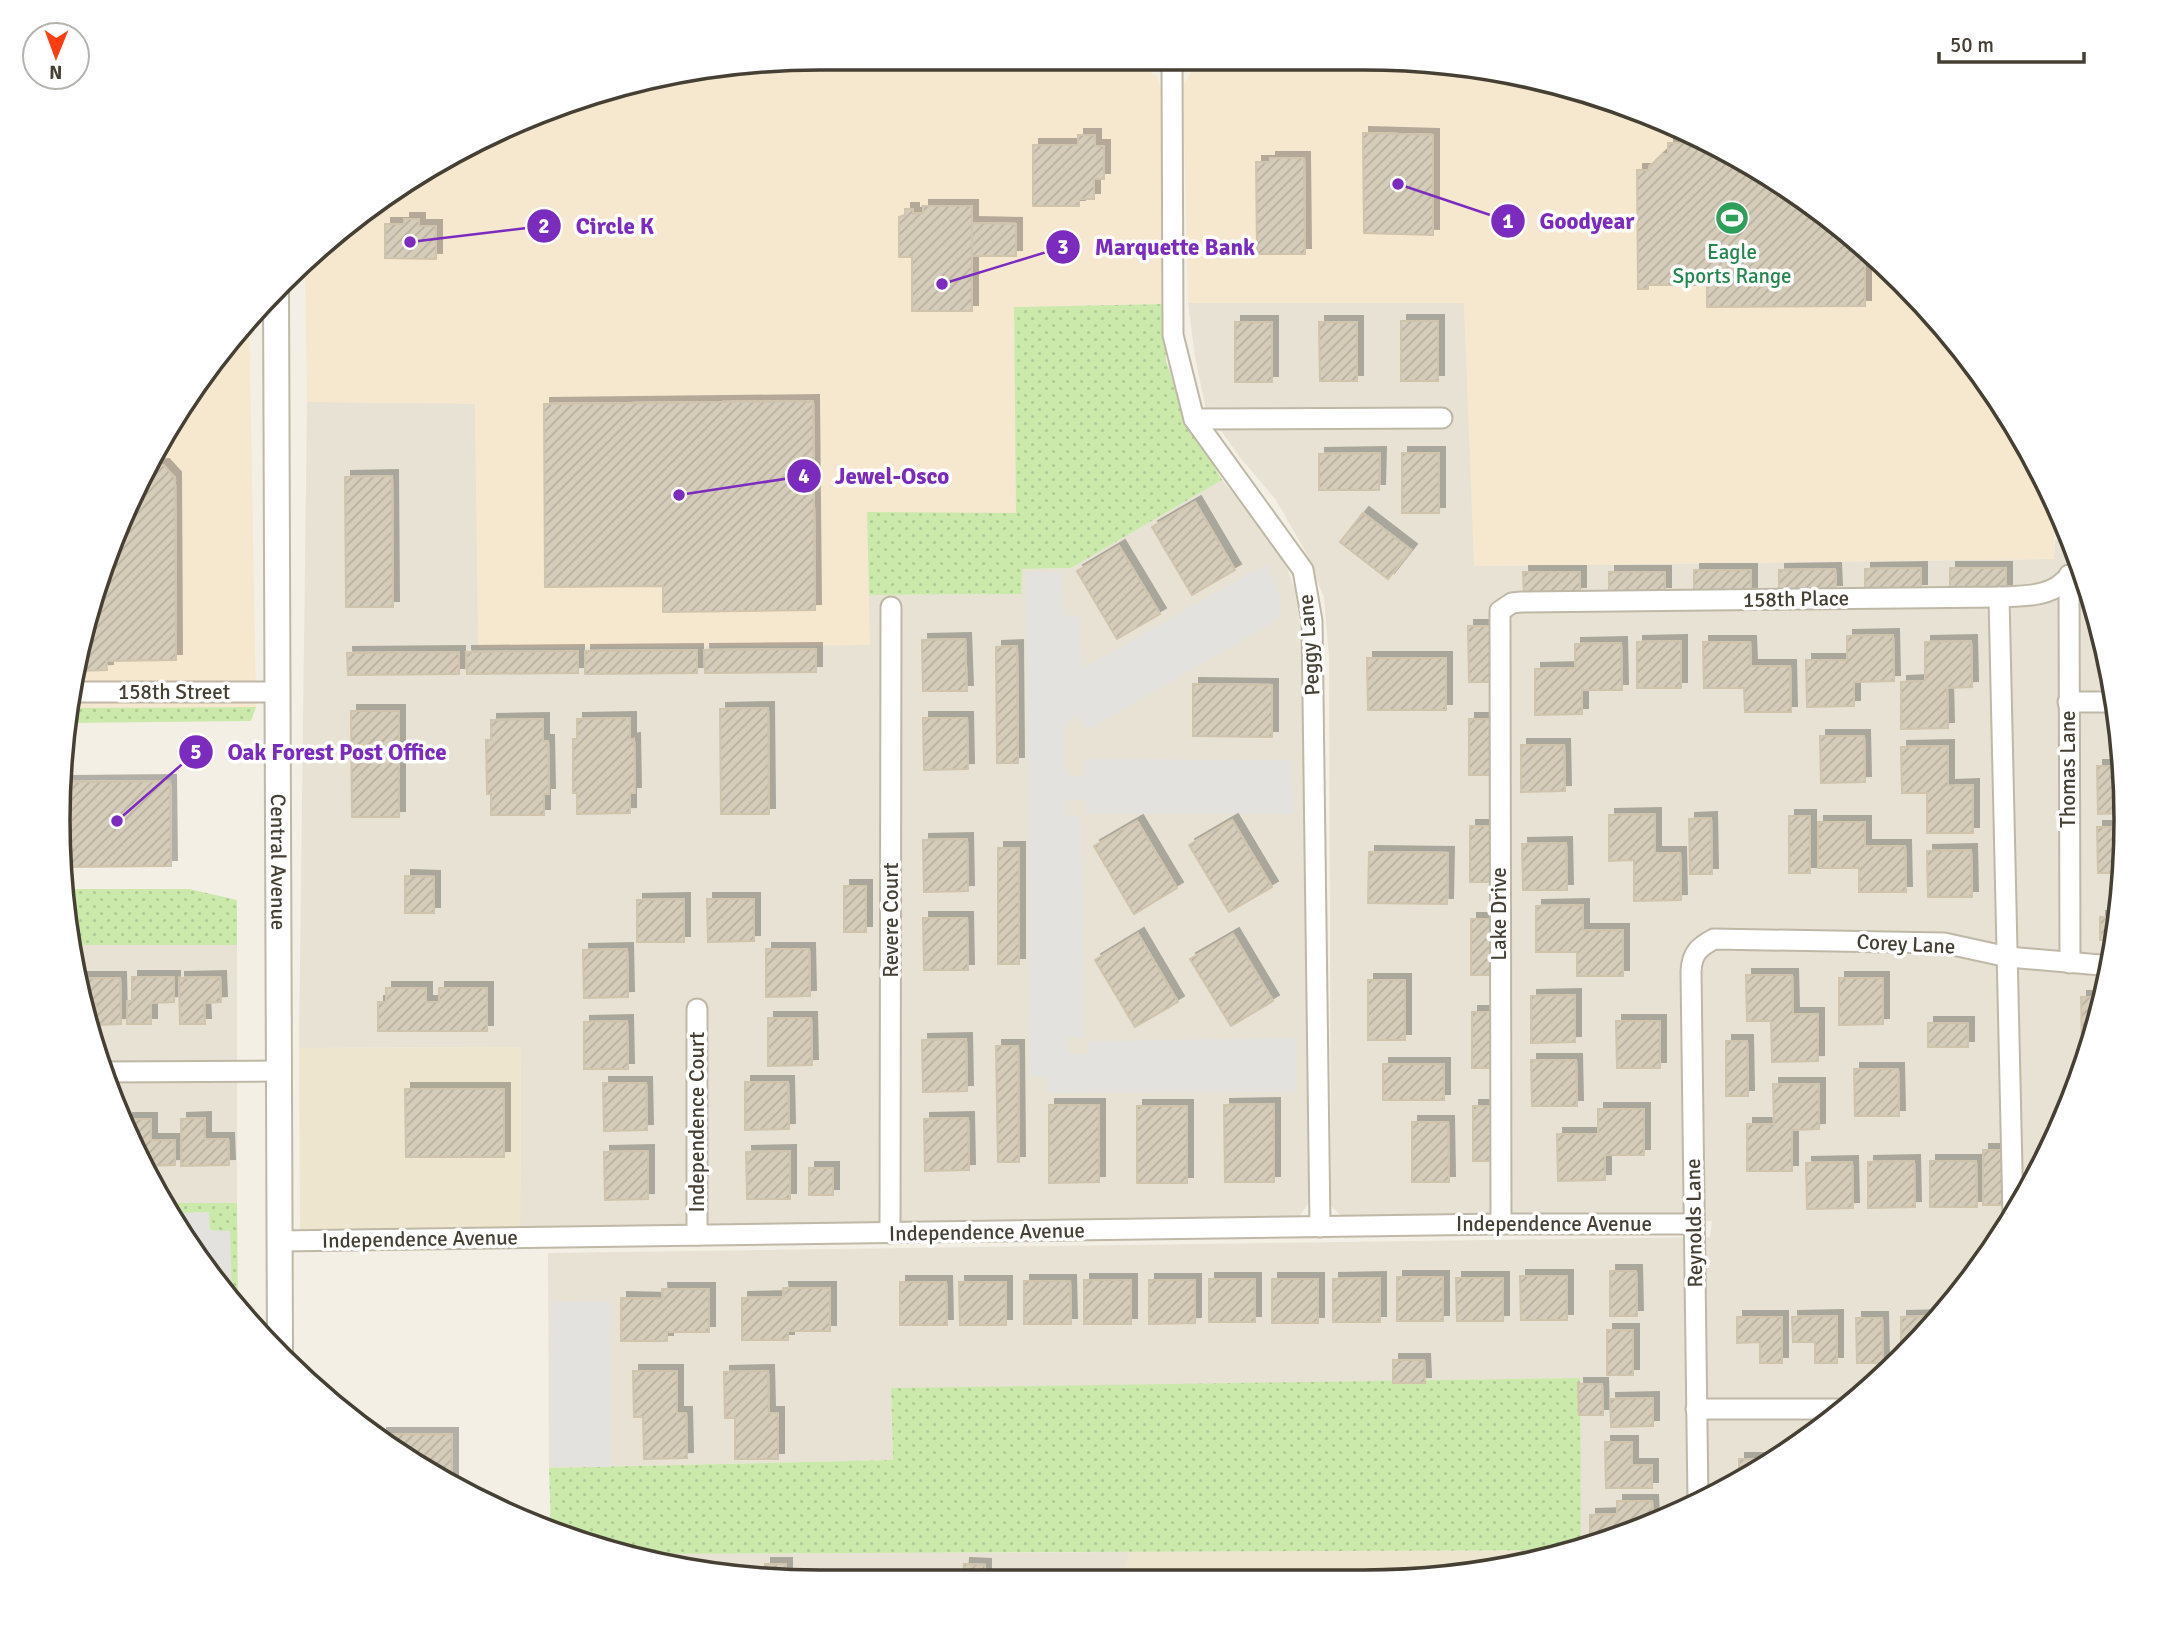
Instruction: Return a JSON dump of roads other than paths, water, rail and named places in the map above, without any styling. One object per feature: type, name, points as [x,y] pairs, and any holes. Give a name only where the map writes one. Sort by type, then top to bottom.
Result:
[{"type":"street","name":"Peggy Lane","points":[[1172,70],[1173,335],[1194,419],[1303,569],[1312,621],[1320,1227]]},
{"type":"street","name":"Central Avenue","points":[[276,304],[280,1340]]},
{"type":"street","points":[[1194,419],[1442,418]]},
{"type":"street","name":"158th Place","points":[[1505,606],[1521,602],[1999,597],[2034,595],[2057,587],[2073,575]]},
{"type":"street","name":"Thomas Lane","points":[[2070,963],[2068,702],[2075,581]]},
{"type":"street","points":[[1999,597],[2013,1197]]},
{"type":"street","name":"Lake Drive","points":[[1501,1224],[1498,619],[1505,606]]},
{"type":"street","name":"Revere Court","points":[[890,1233],[891,607]]},
{"type":"street","name":"158th Street","points":[[81,692],[278,692]]},
{"type":"street","points":[[2068,702],[2105,702]]},
{"type":"street","name":"Corey Lane","points":[[1700,946],[1714,939],[1944,943],[2008,957],[2100,965]]},
{"type":"street","name":"Reynolds Lane","points":[[1698,1492],[1690,971],[1691,958],[1700,946]]},
{"type":"street","name":"Independence Court","points":[[697,1235],[698,1009]]},
{"type":"street","points":[[114,1072],[279,1070]]},
{"type":"street","name":"Independence Avenue","points":[[280,1241],[1501,1224],[1693,1224]]},
{"type":"street","points":[[1696,1409],[1828,1409]]},
{"type":"place","name":"Goodyear","points":[[1398,184]]},
{"type":"place","name":"Eagle Sports Range","points":[[1732,218]]},
{"type":"place","name":"Circle K","points":[[410,242]]},
{"type":"place","name":"Marquette Bank","points":[[942,284]]},
{"type":"place","name":"Jewel-Osco","points":[[679,495]]},
{"type":"place","name":"Oak Forest Post Office","points":[[117,821]]}]
